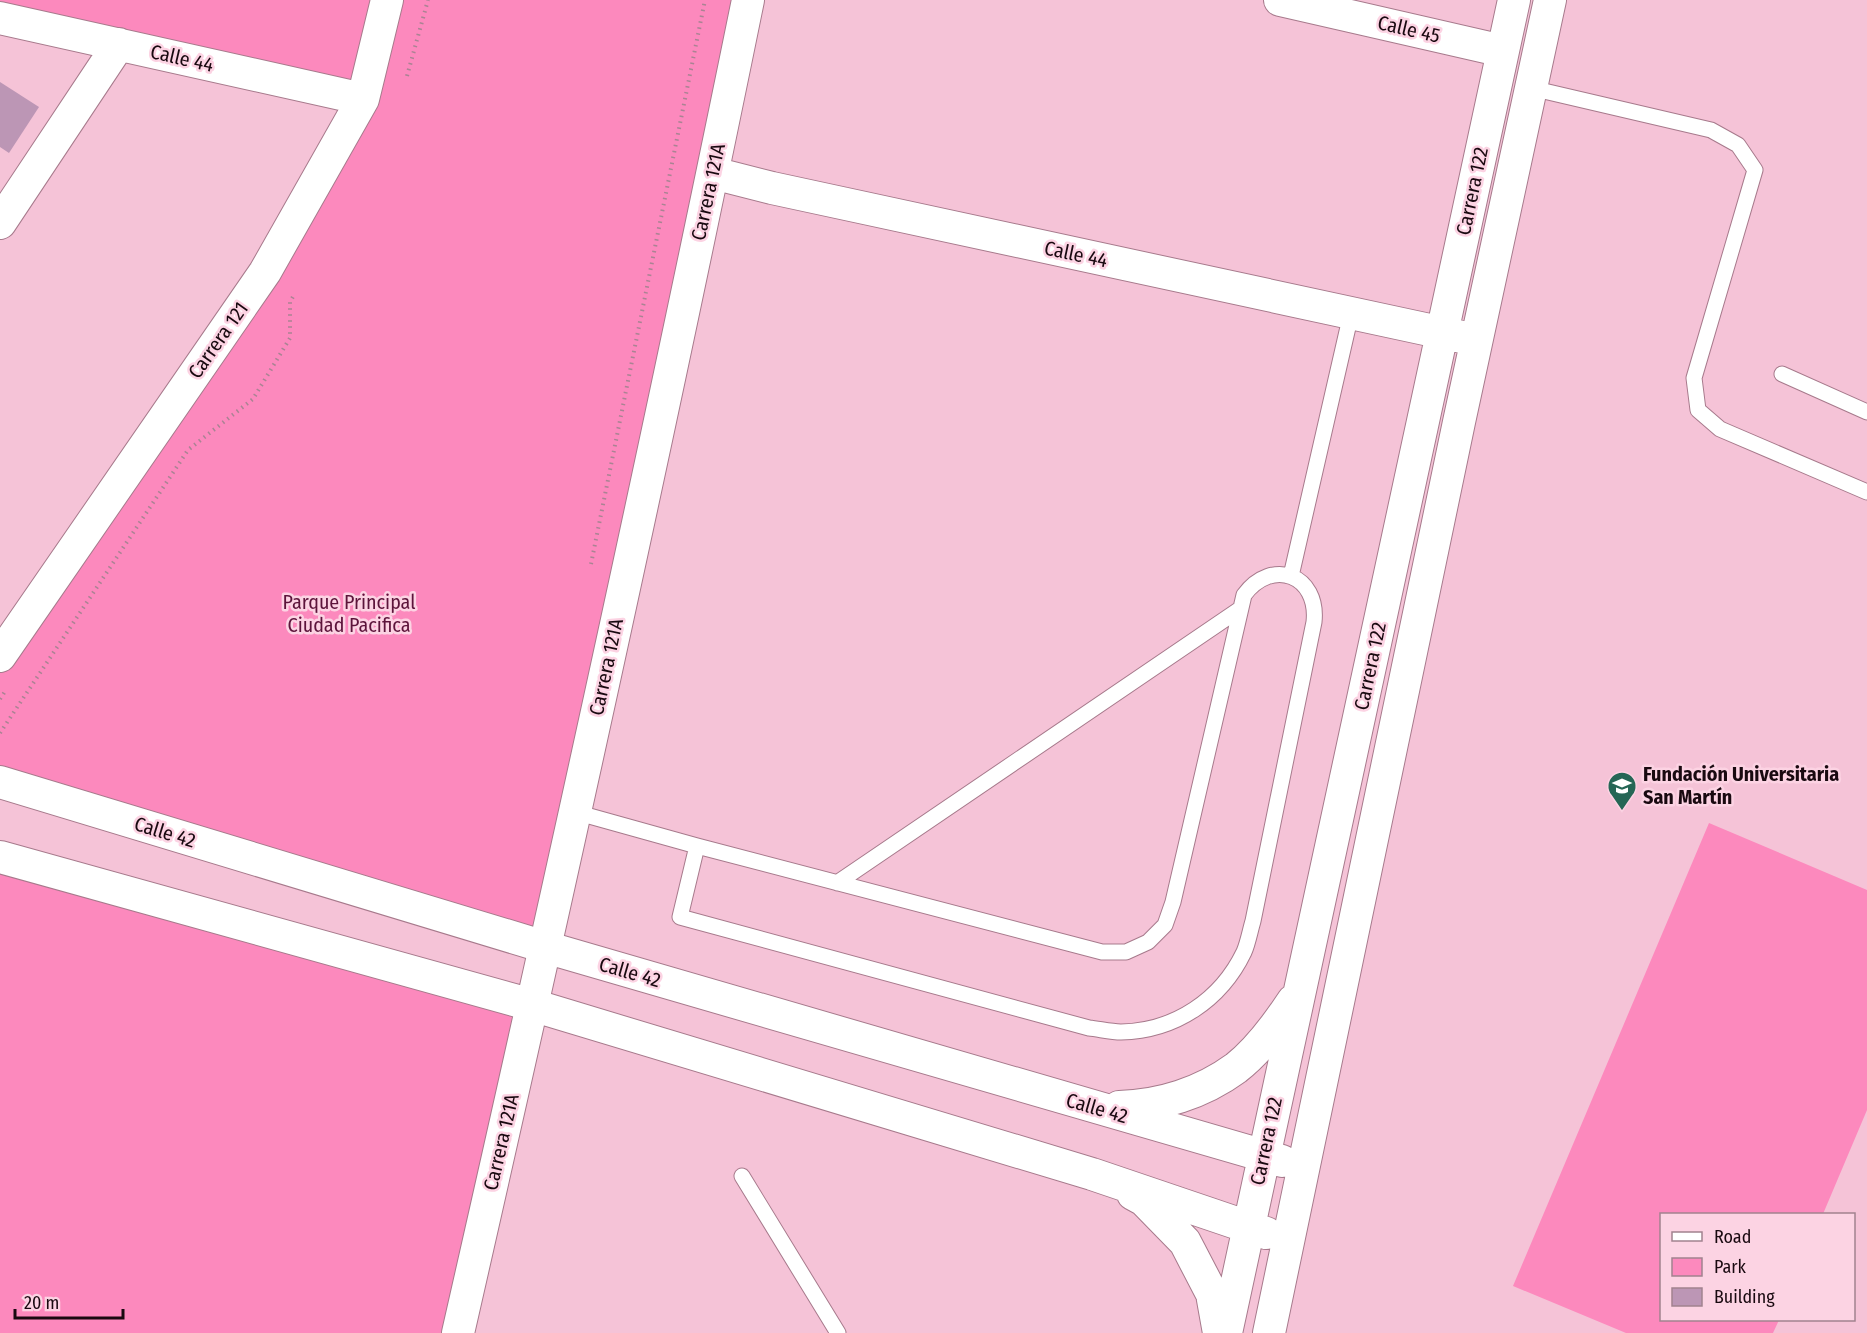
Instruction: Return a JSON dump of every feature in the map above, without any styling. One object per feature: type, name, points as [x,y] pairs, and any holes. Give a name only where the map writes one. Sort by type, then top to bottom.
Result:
[{"type":"street","name":"Carrera 121","points":[[0,656],[265,272],[363,99],[387,0]]},
{"type":"street","name":"Carrera 121A","points":[[458,1333],[575,812],[713,173],[748,0]]},
{"type":"street","name":"Calle 45","points":[[1280,0],[1503,51]]},
{"type":"street","name":"Carrera 122","points":[[1226,1333],[1514,0]]},
{"type":"street","name":"Carrera 122","points":[[1269,1333],[1550,0]]},
{"type":"street","name":"Calle 44","points":[[0,18],[363,99]]},
{"type":"street","points":[[0,223],[119,44]]},
{"type":"street","name":"Calle 44","points":[[713,173],[772,188],[1441,334],[1478,340]]},
{"type":"street","name":"Calle 42","points":[[0,782],[545,947],[1263,1154],[1304,1169]]},
{"type":"street","points":[[0,857],[532,1005],[1092,1174],[1289,1241]]},
{"type":"street","points":[[1095,1107],[1145,1107],[1193,1093],[1236,1068],[1271,1032],[1300,990]]},
{"type":"street","points":[[1092,1174],[1144,1200],[1185,1242],[1212,1294],[1219,1333]]},
{"type":"lane","points":[[1531,88],[1711,130],[1738,145],[1755,170],[1694,378],[1698,410],[1720,429],[1867,492]]},
{"type":"lane","points":[[1291,576],[1351,314]]},
{"type":"lane","points":[[1782,374],[1867,412]]},
{"type":"lane","points":[[575,812],[1102,952],[1126,952],[1148,942],[1165,925],[1173,902],[1244,596],[1252,584],[1264,577],[1277,574],[1291,576],[1301,582],[1314,600],[1314,622],[1253,921],[1244,951],[1228,979],[1207,1001],[1181,1018],[1151,1029],[1120,1032],[1089,1028],[680,917],[697,846]]},
{"type":"lane","points":[[837,883],[1240,609]]},
{"type":"lane","points":[[742,1176],[838,1333]]},
{"type":"path","points":[[589,575],[705,0]]},
{"type":"green space","name":"Parque Principal Ciudad Pacifica","points":[[0,0],[748,0],[545,947],[0,782],[0,656],[363,99],[0,18]]},
{"type":"green space","points":[[1709,823],[1867,890],[1867,1110],[1823,1213],[1660,1213],[1660,1321],[1779,1321],[1773,1333],[1626,1333],[1513,1286]]},
{"type":"green space","points":[[0,857],[532,1005],[458,1333],[0,1333]]},
{"type":"building","points":[[0,82],[39,107],[9,153],[0,147]]},
{"type":"place","name":"Fundación Universitaria San Martín","points":[[1622,812]]}]
